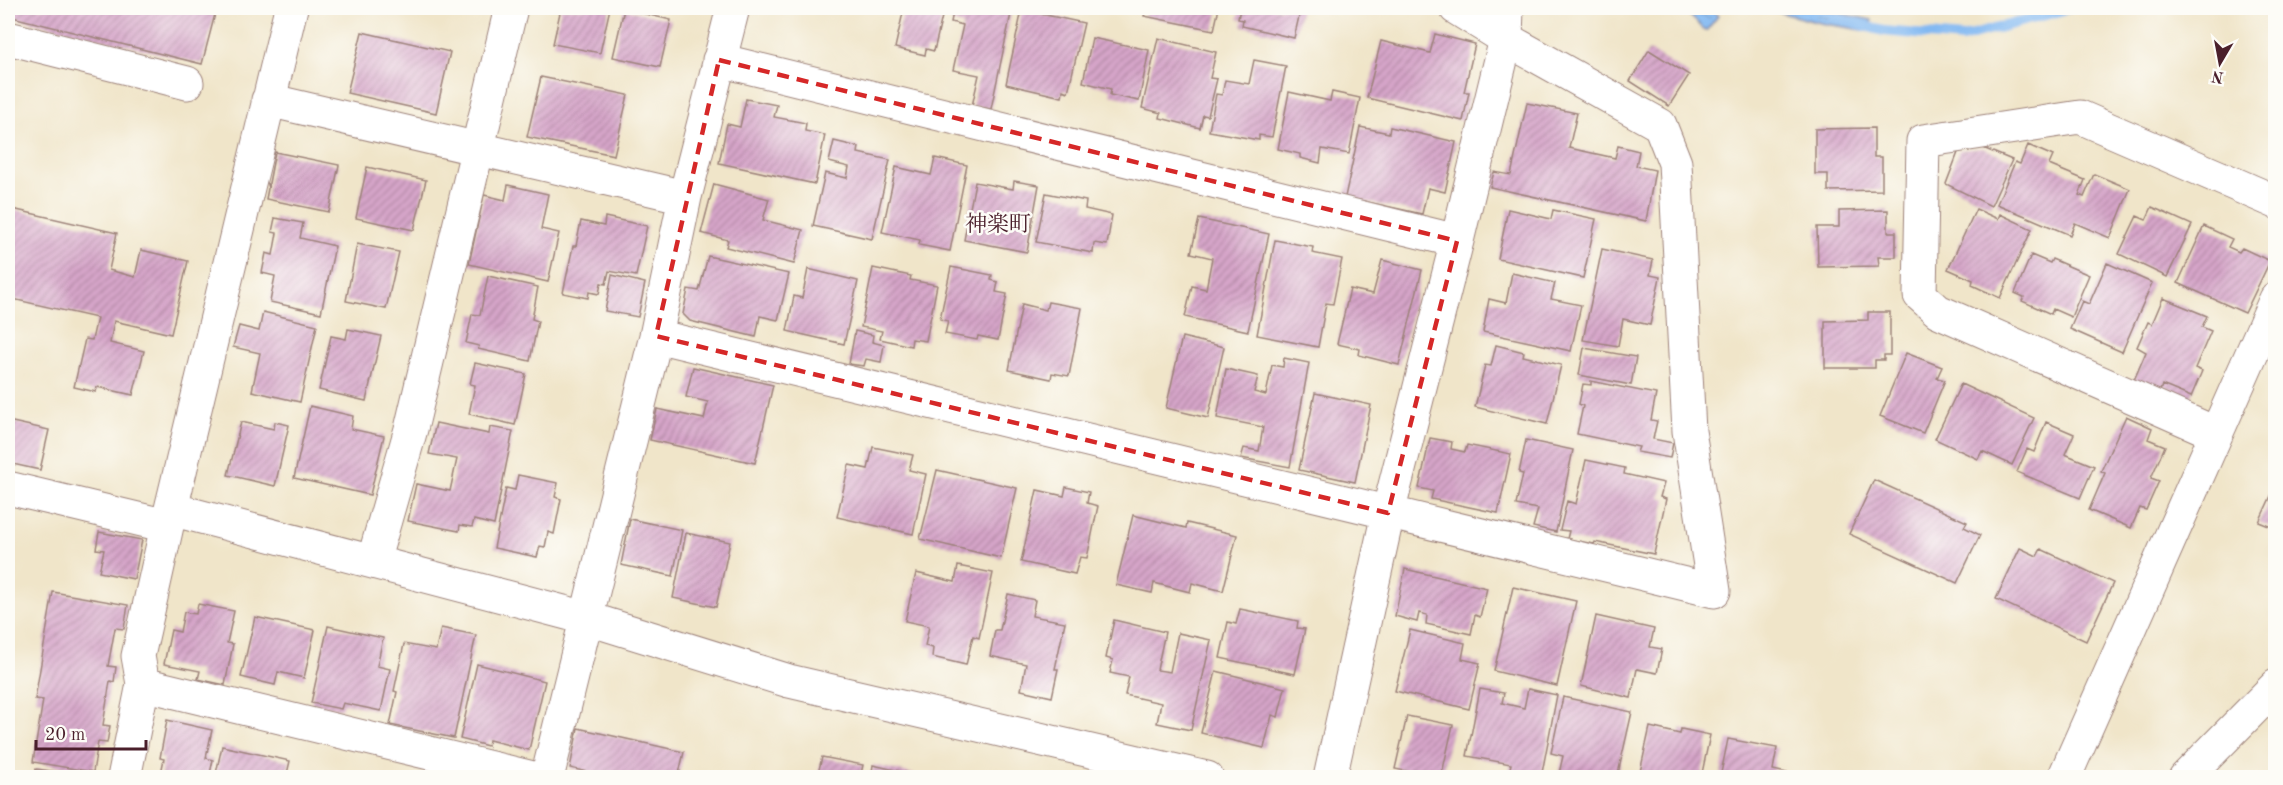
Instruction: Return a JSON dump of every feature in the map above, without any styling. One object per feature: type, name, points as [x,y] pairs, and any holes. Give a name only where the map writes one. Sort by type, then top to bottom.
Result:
[{"type":"street","points":[[124,777],[143,684],[138,656],[291,8]]},
{"type":"street","points":[[373,562],[411,429],[511,8]]},
{"type":"street","points":[[547,777],[656,336],[685,197],[733,8]]},
{"type":"street","points":[[656,336],[1714,591],[1689,431],[1675,163],[1660,125],[1506,39],[1456,8]]},
{"type":"street","points":[[1330,777],[1388,513],[1506,39],[1507,8]]},
{"type":"street","points":[[8,38],[187,83]]},
{"type":"street","points":[[719,60],[1457,241]]},
{"type":"street","points":[[268,100],[685,197]]},
{"type":"street","points":[[2215,433],[1938,310],[1920,295],[1923,141],[2080,117],[2276,202]]},
{"type":"street","points":[[2064,777],[2276,299]]},
{"type":"street","points":[[8,488],[169,518],[373,562],[586,618],[789,681],[1207,777]]},
{"type":"street","points":[[143,684],[533,777]]},
{"type":"street","points":[[2185,777],[2276,686]]},
{"type":"highlighted area","points":[[719,60],[1457,241],[1388,513],[656,336]]},
{"type":"water","points":[[1682,8],[1710,8],[1718,16],[1706,31]]},
{"type":"water","points":[[1763,8],[1815,8],[1872,20],[1868,31],[1820,23]]},
{"type":"building","points":[[8,8],[190,8],[215,14],[202,64],[8,16]]},
{"type":"building","points":[[561,8],[610,8],[600,53],[553,44]]},
{"type":"building","points":[[904,8],[944,8],[934,51],[926,49],[925,55],[895,48]]},
{"type":"building","points":[[954,8],[1012,9],[991,109],[972,106],[979,75],[953,70],[963,25],[951,22]]},
{"type":"building","points":[[1146,8],[1219,8],[1214,30],[1144,16]]},
{"type":"building","points":[[1240,8],[1301,8],[1294,38],[1242,26],[1243,20],[1238,19]]},
{"type":"building","points":[[624,9],[671,20],[660,67],[613,57]]},
{"type":"building","points":[[1022,10],[1084,23],[1068,92],[1063,90],[1062,97],[1006,84]]},
{"type":"building","points":[[362,32],[450,52],[436,113],[347,93]]},
{"type":"building","points":[[1435,34],[1475,44],[1464,92],[1469,92],[1463,121],[1367,98],[1381,41],[1430,53]]},
{"type":"building","points":[[1092,38],[1149,50],[1139,101],[1110,95],[1111,89],[1083,82]]},
{"type":"building","points":[[1158,38],[1216,52],[1210,78],[1217,79],[1208,116],[1203,115],[1200,128],[1160,118],[1161,113],[1142,108]]},
{"type":"building","points":[[1649,50],[1689,75],[1669,106],[1630,81]]},
{"type":"building","points":[[1254,60],[1286,66],[1272,137],[1259,135],[1259,140],[1209,131],[1216,94],[1222,95],[1225,80],[1249,84]]},
{"type":"building","points":[[541,77],[628,95],[614,155],[527,137]]},
{"type":"building","points":[[1289,92],[1330,101],[1332,92],[1360,98],[1349,154],[1322,149],[1320,163],[1300,158],[1300,154],[1278,149]]},
{"type":"building","points":[[746,99],[777,105],[774,117],[806,123],[805,131],[825,135],[815,184],[719,163],[727,124],[740,127]]},
{"type":"building","points":[[1527,103],[1577,113],[1569,148],[1615,158],[1618,146],[1639,151],[1636,166],[1655,170],[1646,221],[1490,187],[1494,172],[1511,175]]},
{"type":"building","points":[[1360,127],[1389,133],[1390,127],[1456,142],[1445,192],[1428,188],[1422,214],[1345,197]]},
{"type":"building","points":[[1874,128],[1874,157],[1882,157],[1882,190],[1828,191],[1828,174],[1815,174],[1815,129]]},
{"type":"building","points":[[834,141],[859,147],[858,153],[890,160],[872,239],[813,226],[825,173],[847,178],[849,167],[829,162]]},
{"type":"building","points":[[2028,145],[2053,156],[2049,165],[2085,180],[2079,195],[2084,197],[2094,174],[2130,189],[2110,238],[2075,223],[2070,235],[1997,204],[2015,162],[2020,164]]},
{"type":"building","points":[[1983,148],[2012,160],[1991,206],[1946,184],[1959,150]]},
{"type":"building","points":[[275,152],[339,165],[329,212],[266,199]]},
{"type":"building","points":[[935,158],[967,165],[950,251],[919,245],[920,240],[882,232],[896,167],[931,175]]},
{"type":"building","points":[[367,167],[426,180],[414,230],[356,218]]},
{"type":"building","points":[[1014,181],[1039,185],[1027,252],[964,240],[975,182],[1013,189]]},
{"type":"building","points":[[714,184],[769,199],[763,220],[803,230],[794,264],[726,247],[728,240],[701,233]]},
{"type":"building","points":[[508,185],[548,194],[541,229],[559,233],[548,282],[469,264],[484,195],[505,200]]},
{"type":"building","points":[[1046,193],[1086,201],[1085,209],[1112,215],[1107,245],[1094,243],[1093,253],[1036,242]]},
{"type":"building","points":[[2152,207],[2192,225],[2167,277],[2119,254],[2137,216],[2146,220]]},
{"type":"building","points":[[8,208],[117,233],[109,270],[135,277],[141,250],[188,261],[171,334],[114,321],[110,343],[144,351],[133,395],[97,387],[96,392],[74,387],[85,339],[92,340],[97,318],[8,298]]},
{"type":"building","points":[[1508,209],[1551,219],[1553,210],[1596,219],[1583,278],[1498,259]]},
{"type":"building","points":[[1976,209],[1998,219],[2000,214],[2032,229],[2000,298],[1972,285],[1973,280],[1948,269]]},
{"type":"building","points":[[1888,210],[1888,232],[1896,232],[1896,257],[1878,257],[1879,266],[1818,267],[1817,227],[1839,227],[1839,211]]},
{"type":"building","points":[[605,217],[647,226],[636,276],[609,271],[606,284],[601,283],[599,294],[589,292],[588,298],[563,293],[581,221],[604,226]]},
{"type":"building","points":[[275,218],[303,223],[300,238],[335,246],[321,313],[270,302],[275,276],[262,273],[266,253],[273,255],[277,233],[272,232]]},
{"type":"building","points":[[1199,219],[1269,234],[1248,331],[1185,317],[1192,286],[1206,289],[1212,258],[1191,253]]},
{"type":"building","points":[[2204,226],[2232,239],[2228,247],[2239,252],[2242,248],[2270,261],[2245,313],[2178,283]]},
{"type":"building","points":[[1275,240],[1313,247],[1312,253],[1342,259],[1333,304],[1326,303],[1318,347],[1257,335]]},
{"type":"building","points":[[357,244],[399,252],[386,309],[346,301]]},
{"type":"building","points":[[1602,249],[1653,260],[1650,275],[1660,277],[1650,325],[1623,319],[1618,346],[1583,340]]},
{"type":"building","points":[[2031,255],[2050,263],[2052,259],[2089,275],[2071,317],[2053,309],[2051,314],[2022,301],[2024,297],[2015,293]]},
{"type":"building","points":[[708,256],[789,274],[778,320],[760,316],[756,337],[690,321],[683,314],[688,289],[699,291]]},
{"type":"building","points":[[1382,260],[1422,270],[1399,365],[1359,355],[1360,349],[1337,344],[1350,289],[1373,294]]},
{"type":"building","points":[[2107,263],[2152,283],[2122,352],[2070,329],[2082,301],[2089,304]]},
{"type":"building","points":[[951,267],[992,275],[991,280],[998,282],[996,292],[1007,294],[998,340],[978,336],[977,340],[945,334],[948,321],[940,319]]},
{"type":"building","points":[[873,268],[911,276],[910,280],[937,285],[926,341],[912,339],[911,346],[880,339],[882,331],[861,327]]},
{"type":"building","points":[[808,269],[858,281],[844,344],[787,331],[794,296],[802,298]]},
{"type":"building","points":[[1512,273],[1555,283],[1551,299],[1581,305],[1571,351],[1483,332],[1489,299],[1506,303]]},
{"type":"building","points":[[612,275],[645,283],[638,317],[605,311]]},
{"type":"building","points":[[488,276],[538,287],[532,319],[538,321],[530,361],[478,349],[479,346],[466,343],[472,314],[480,315]]},
{"type":"building","points":[[2163,298],[2207,316],[2202,327],[2211,331],[2195,368],[2202,371],[2191,397],[2162,385],[2160,391],[2134,380],[2146,352],[2137,347],[2148,322],[2152,324]]},
{"type":"building","points":[[1048,302],[1082,308],[1069,376],[1052,373],[1051,379],[1009,370],[1022,304],[1046,310]]},
{"type":"building","points":[[263,312],[317,325],[300,402],[252,391],[260,353],[233,347],[239,326],[259,331]]},
{"type":"building","points":[[1868,312],[1890,312],[1890,355],[1884,355],[1884,360],[1875,360],[1875,368],[1825,368],[1825,321],[1868,320]]},
{"type":"building","points":[[348,329],[381,336],[366,401],[319,390],[331,336],[346,339]]},
{"type":"building","points":[[855,331],[873,335],[872,342],[884,345],[881,362],[866,359],[864,366],[849,364]]},
{"type":"building","points":[[1182,337],[1224,347],[1208,418],[1166,408]]},
{"type":"building","points":[[1496,345],[1524,352],[1523,356],[1561,365],[1547,424],[1475,407],[1485,365],[1491,366]]},
{"type":"building","points":[[1584,348],[1636,357],[1631,385],[1579,375]]},
{"type":"building","points":[[1906,353],[1942,367],[1937,378],[1945,380],[1923,433],[1880,416]]},
{"type":"building","points":[[1284,358],[1309,363],[1290,467],[1241,458],[1244,448],[1259,451],[1263,427],[1217,418],[1226,369],[1258,376],[1254,392],[1266,395],[1272,365],[1283,367]]},
{"type":"building","points":[[475,363],[526,374],[515,425],[469,414],[475,385],[470,384]]},
{"type":"building","points":[[693,367],[773,385],[755,463],[650,440],[657,409],[704,419],[708,402],[686,397]]},
{"type":"building","points":[[1591,381],[1656,394],[1651,420],[1657,421],[1653,439],[1673,443],[1670,458],[1637,452],[1639,447],[1577,434],[1583,406],[1579,404],[1583,384],[1591,385]]},
{"type":"building","points":[[1961,384],[2034,418],[2012,465],[1982,451],[1978,459],[1935,439]]},
{"type":"building","points":[[1315,393],[1371,405],[1355,482],[1299,470]]},
{"type":"building","points":[[310,406],[353,416],[351,429],[384,436],[370,495],[294,478]]},
{"type":"building","points":[[2126,416],[2152,428],[2148,439],[2165,446],[2151,478],[2159,481],[2146,510],[2140,508],[2131,528],[2089,510],[2105,473],[2101,471]]},
{"type":"building","points":[[8,421],[49,430],[40,470],[8,463]]},
{"type":"building","points":[[241,422],[274,429],[275,422],[289,425],[275,486],[228,475]]},
{"type":"building","points":[[2046,422],[2074,434],[2065,454],[2094,466],[2080,498],[2017,472],[2027,449],[2034,452]]},
{"type":"building","points":[[436,423],[489,434],[490,427],[513,431],[494,525],[474,520],[472,527],[460,525],[459,531],[408,521],[416,484],[450,491],[457,459],[429,454]]},
{"type":"building","points":[[1430,438],[1452,442],[1451,449],[1465,452],[1467,445],[1511,454],[1498,513],[1431,499],[1433,491],[1419,488]]},
{"type":"building","points":[[1526,440],[1573,450],[1556,532],[1533,527],[1538,509],[1516,505],[1523,474],[1519,473]]},
{"type":"building","points":[[873,447],[913,455],[909,470],[926,474],[913,534],[837,517],[849,465],[868,469]]},
{"type":"building","points":[[1586,460],[1625,468],[1624,474],[1664,483],[1660,497],[1666,499],[1654,554],[1595,542],[1594,544],[1567,539],[1569,531],[1560,530],[1567,501],[1576,504]]},
{"type":"building","points":[[937,470],[1017,488],[1001,558],[920,539]]},
{"type":"building","points":[[518,475],[558,483],[555,497],[561,499],[554,534],[548,532],[545,547],[540,546],[537,557],[494,548],[506,488],[515,490]]},
{"type":"building","points":[[1874,480],[1967,522],[1964,527],[1980,535],[1957,583],[1849,534]]},
{"type":"building","points":[[2276,485],[2276,529],[2259,522]]},
{"type":"building","points":[[1066,487],[1089,492],[1087,503],[1098,506],[1087,558],[1080,557],[1075,574],[1021,562],[1037,490],[1064,496]]},
{"type":"building","points":[[1133,515],[1186,528],[1187,523],[1237,535],[1223,591],[1192,583],[1190,592],[1154,583],[1152,593],[1116,585]]},
{"type":"building","points":[[630,519],[682,530],[673,576],[621,565]]},
{"type":"building","points":[[99,532],[142,540],[134,579],[99,572],[104,550],[96,549]]},
{"type":"building","points":[[686,533],[730,542],[716,607],[673,598]]},
{"type":"building","points":[[2020,548],[2037,556],[2041,549],[2113,583],[2086,641],[1996,599]]},
{"type":"building","points":[[958,566],[993,573],[979,638],[973,636],[966,665],[932,657],[933,648],[925,646],[929,626],[905,621],[916,573],[955,582]]},
{"type":"building","points":[[1405,569],[1487,588],[1480,617],[1475,615],[1471,634],[1426,624],[1427,615],[1419,613],[1417,622],[1395,616]]},
{"type":"building","points":[[1513,587],[1576,601],[1557,686],[1494,671]]},
{"type":"building","points":[[53,592],[128,605],[124,629],[115,628],[108,666],[116,667],[114,682],[110,681],[103,725],[110,726],[107,743],[98,742],[93,772],[33,762],[43,700],[35,699]]},
{"type":"building","points":[[1008,594],[1035,600],[1032,616],[1065,622],[1055,669],[1058,669],[1052,697],[1021,690],[1026,664],[990,656],[995,630],[1000,630]]},
{"type":"building","points":[[198,604],[234,611],[227,643],[233,644],[225,685],[198,679],[200,671],[164,664],[171,630],[180,632],[184,612],[196,614]]},
{"type":"building","points":[[1240,609],[1298,621],[1297,628],[1305,629],[1295,674],[1220,658],[1228,622],[1236,624]]},
{"type":"building","points":[[1596,616],[1654,629],[1650,647],[1662,649],[1657,673],[1637,669],[1631,698],[1581,686]]},
{"type":"building","points":[[255,617],[315,630],[304,678],[278,672],[275,685],[241,677]]},
{"type":"building","points":[[1114,620],[1165,632],[1157,670],[1170,672],[1178,633],[1211,640],[1191,730],[1157,723],[1161,703],[1125,695],[1129,677],[1110,673],[1113,660],[1106,658]]},
{"type":"building","points":[[328,626],[383,638],[377,666],[390,669],[381,711],[343,703],[341,709],[311,703]]},
{"type":"building","points":[[441,628],[476,635],[454,738],[390,725],[397,692],[394,691],[404,644],[436,650]]},
{"type":"building","points":[[1410,630],[1465,643],[1462,659],[1480,663],[1469,709],[1395,691]]},
{"type":"building","points":[[477,664],[545,681],[529,750],[489,740],[488,746],[460,739]]},
{"type":"building","points":[[1216,671],[1285,688],[1278,717],[1272,715],[1264,748],[1201,733]]},
{"type":"building","points":[[1480,689],[1504,693],[1502,703],[1524,708],[1528,689],[1557,695],[1541,778],[1508,776],[1511,764],[1467,756]]},
{"type":"building","points":[[1563,697],[1632,712],[1617,778],[1558,778],[1563,756],[1551,753]]},
{"type":"building","points":[[1407,716],[1453,725],[1441,778],[1395,769]]},
{"type":"building","points":[[167,720],[212,730],[206,758],[213,760],[209,778],[160,778],[164,759],[160,758]]},
{"type":"building","points":[[1650,727],[1680,734],[1681,729],[1710,735],[1701,778],[1646,778],[1647,774],[1640,772]]},
{"type":"building","points":[[578,728],[684,752],[678,778],[613,778],[570,768]]},
{"type":"building","points":[[1728,739],[1777,748],[1773,770],[1787,773],[1786,778],[1720,778]]},
{"type":"building","points":[[222,746],[290,761],[286,778],[215,778]]},
{"type":"building","points":[[822,757],[863,765],[860,778],[817,778]]},
{"type":"building","points":[[873,765],[926,777],[926,778],[871,778]]},
{"type":"building","points":[[36,769],[88,776],[88,778],[34,778]]},
{"type":"waterway","points":[[1857,24],[1884,31],[1962,38],[2070,8]]},
{"type":"district","name":"神楽町","points":[[998,223]]}]
